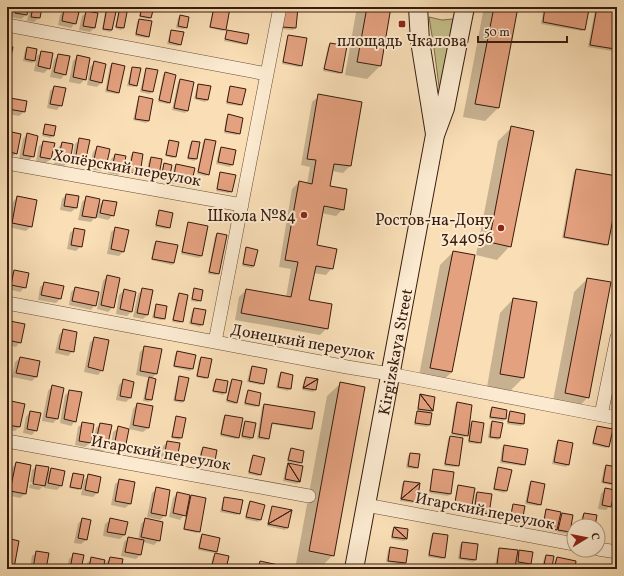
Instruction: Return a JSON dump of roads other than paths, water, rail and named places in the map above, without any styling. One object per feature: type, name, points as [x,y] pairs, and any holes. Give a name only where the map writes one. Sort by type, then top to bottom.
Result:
[{"type":"main road","name":"Kirgizskaya Street","points":[[418,7],[420,41],[435,135]]},
{"type":"main road","name":"Kirgizskaya Street","points":[[354,569],[435,135],[445,108],[465,7]]},
{"type":"street","points":[[215,342],[280,7]]},
{"type":"street","points":[[7,25],[267,74]]},
{"type":"street","name":"Хопёрский переулок","points":[[7,162],[242,205]]},
{"type":"street","name":"Донецкий переулок","points":[[7,304],[390,374],[617,418]]},
{"type":"street","points":[[601,415],[617,337]]},
{"type":"street","name":"Игарский переулок","points":[[7,441],[309,496]]},
{"type":"street","name":"Игарский переулок","points":[[366,505],[566,542]]},
{"type":"street","points":[[606,550],[617,552]]},
{"type":"place","name":"площадь Чкалова","points":[[402,24]]},
{"type":"place","name":"Школа №84","points":[[304,215]]},
{"type":"place","name":"Ростов-на-Дону 344056","points":[[501,228]]}]
